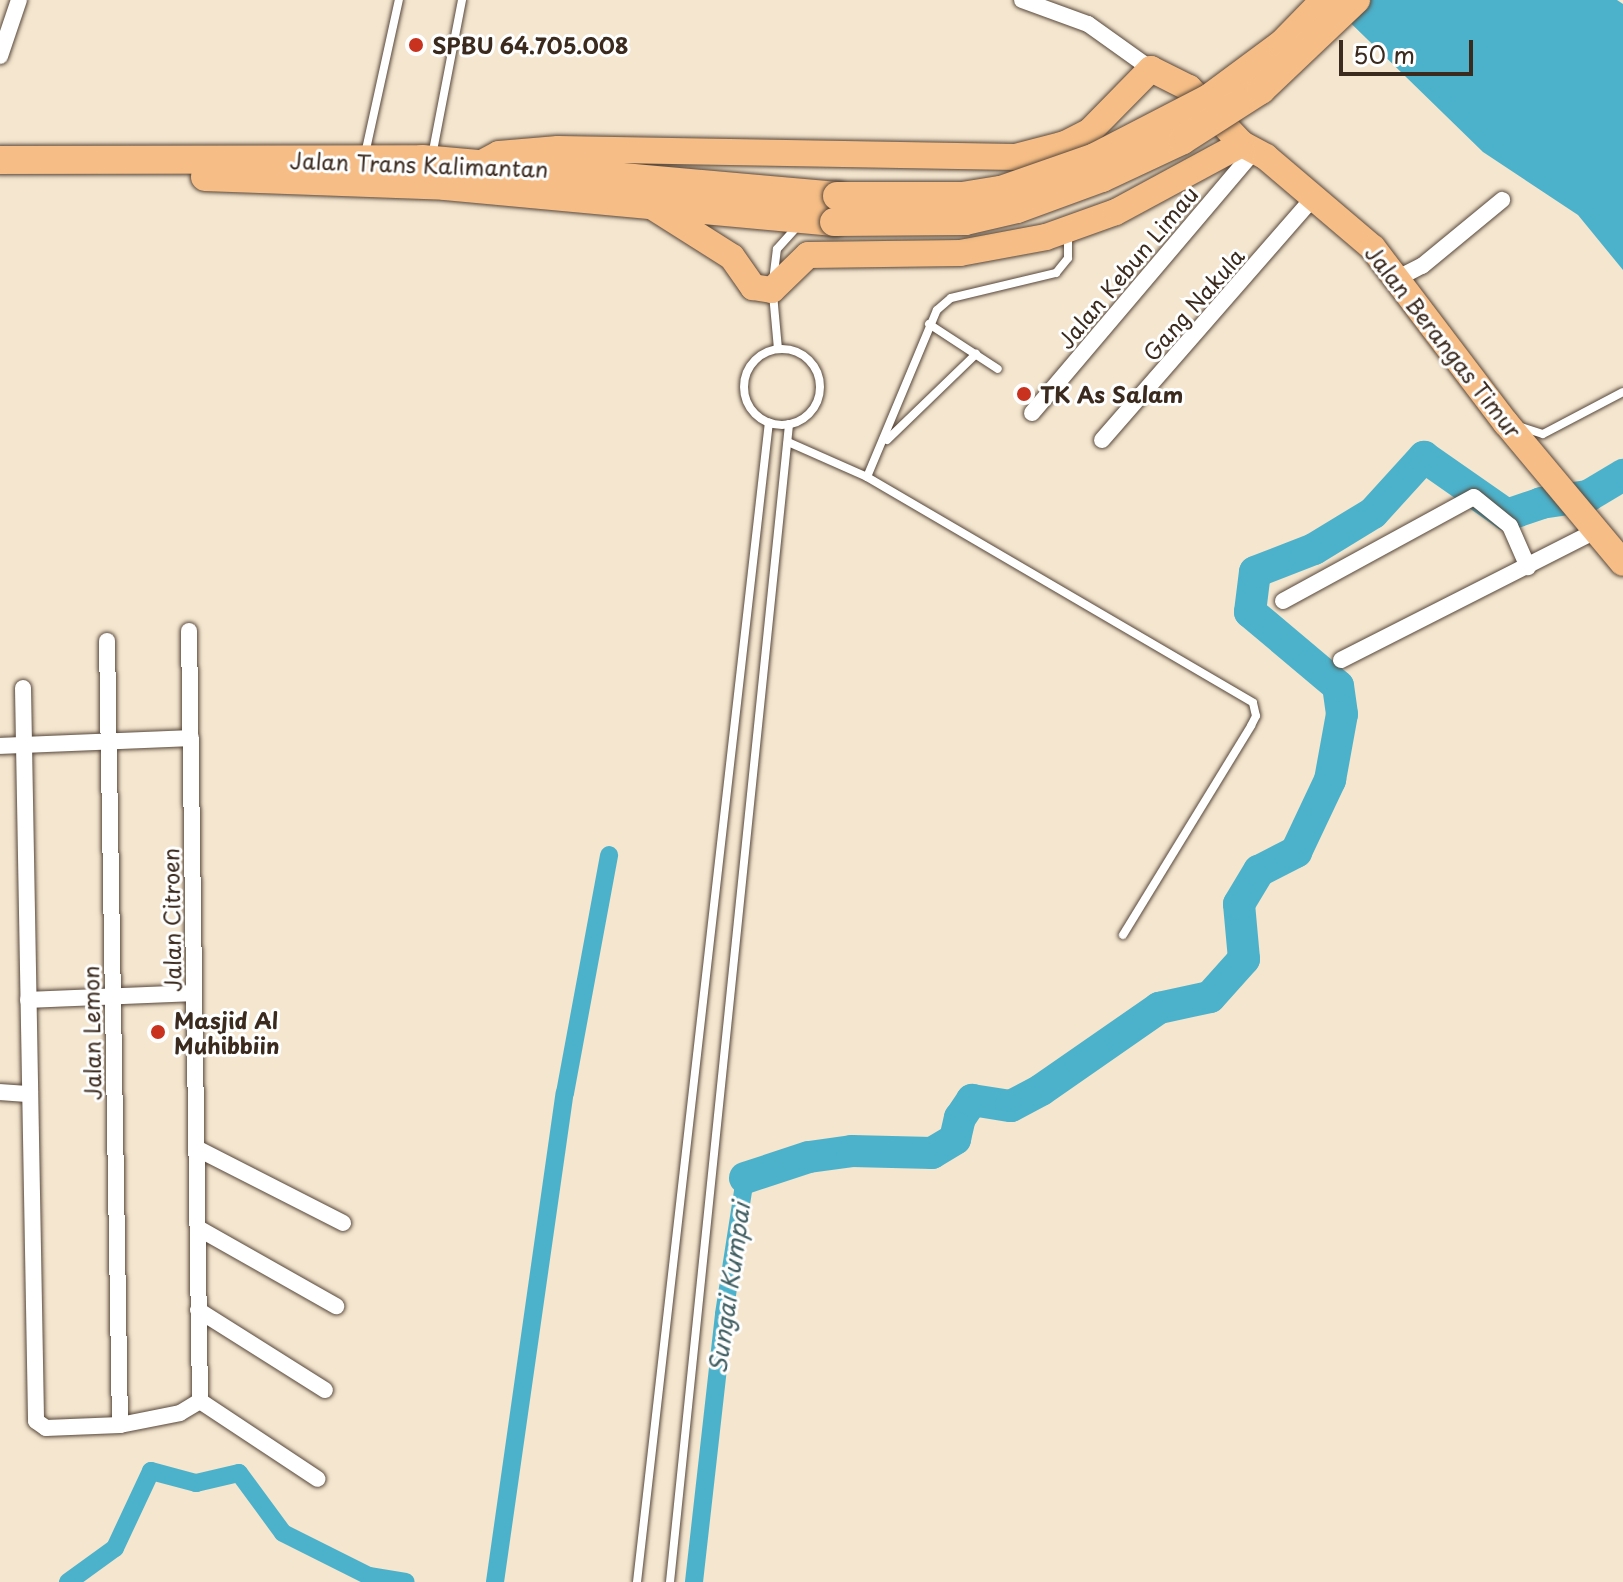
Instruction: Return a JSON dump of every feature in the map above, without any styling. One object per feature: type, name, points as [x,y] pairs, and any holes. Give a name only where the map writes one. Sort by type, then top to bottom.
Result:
[{"type":"highway","points":[[836,209],[1001,190],[1095,157],[1172,120],[1247,72],[1325,0]]},
{"type":"highway","points":[[836,209],[965,221],[1017,209],[1102,178],[1183,140],[1248,99],[1297,61],[1356,0]]},
{"type":"highway","name":"Jalan Trans Kalimantan","points":[[0,160],[431,160],[482,163],[836,209]]},
{"type":"highway","name":"Jalan Trans Kalimantan","points":[[0,175],[445,186],[805,221],[836,209]]},
{"type":"main road","name":"Jalan Berangas Timur","points":[[1151,69],[1189,88],[1249,147],[1315,196],[1398,278],[1506,423],[1623,563]]},
{"type":"main road","points":[[482,163],[499,154],[558,149],[1015,157],[1065,144],[1090,131],[1151,69]]},
{"type":"main road","points":[[653,207],[732,257],[753,287],[772,290],[808,255],[960,253],[1068,229],[1116,212],[1249,147]]},
{"type":"street","points":[[0,56],[19,0]]},
{"type":"street","points":[[1022,0],[1088,24],[1151,69]]},
{"type":"street","name":"Jalan Kebun Limau","points":[[1032,413],[1249,147]]},
{"type":"street","name":"Gang Nakula","points":[[1102,440],[1315,196]]},
{"type":"street","points":[[1398,278],[1422,266],[1502,200]]},
{"type":"street","points":[[1283,601],[1474,497],[1510,526],[1528,567]]},
{"type":"street","points":[[1341,660],[1595,531]]},
{"type":"street","name":"Jalan Citroen","points":[[189,631],[200,1401]]},
{"type":"street","name":"Jalan Lemon","points":[[107,641],[120,1425]]},
{"type":"street","points":[[23,688],[33,1413],[46,1428],[120,1425],[180,1413],[200,1401],[318,1479]]},
{"type":"street","points":[[0,746],[191,738]]},
{"type":"street","points":[[28,1000],[113,999],[194,993]]},
{"type":"street","points":[[0,1092],[30,1094]]},
{"type":"street","points":[[196,1148],[343,1223]]},
{"type":"street","points":[[198,1228],[336,1306]]},
{"type":"street","points":[[198,1310],[325,1390]]},
{"type":"lane","points":[[364,159],[399,0]]},
{"type":"lane","points":[[431,160],[462,0]]},
{"type":"lane","points":[[778,349],[772,290],[777,249],[805,221]]},
{"type":"lane","points":[[867,477],[884,443],[929,324],[951,298],[1056,273],[1068,258],[1068,229]]},
{"type":"lane","points":[[929,324],[998,369]]},
{"type":"lane","points":[[778,349],[801,354],[819,377],[816,406],[789,424],[769,422],[752,410],[745,382],[759,357],[778,349]]},
{"type":"lane","points":[[884,443],[976,354]]},
{"type":"lane","points":[[1506,423],[1543,434],[1623,392]]},
{"type":"lane","points":[[637,1582],[769,422]]},
{"type":"lane","points":[[670,1582],[789,424]]},
{"type":"lane","points":[[788,442],[867,477],[1253,703],[1256,716],[1251,726],[1123,935]]},
{"type":"water","points":[[1327,0],[1617,0],[1623,4],[1623,270],[1578,215],[1483,152]]},
{"type":"waterway","name":"Sungai Kumpai","points":[[745,1178],[809,1157],[852,1151],[932,1153],[955,1139],[960,1118],[972,1100],[1011,1106],[1041,1090],[1159,1008],[1210,997],[1244,959],[1239,904],[1259,871],[1296,852],[1330,780],[1342,714],[1338,686],[1250,612],[1255,572],[1314,549],[1373,513],[1424,457],[1507,515],[1541,503],[1588,496],[1623,475]]},
{"type":"waterway","points":[[495,1582],[565,1093],[609,855]]},
{"type":"waterway","name":"Sungai Kumpai","points":[[694,1582],[724,1314],[745,1178]]},
{"type":"waterway","name":"Sungai Kumpai","points":[[68,1582],[115,1548],[151,1471],[196,1483],[239,1473],[283,1533],[369,1576],[406,1582]]},
{"type":"place","name":"SPBU 64.705.008","points":[[416,45]]},
{"type":"place","name":"TK As Salam","points":[[1024,394]]},
{"type":"place","name":"Masjid Al Muhibbiin","points":[[158,1032]]}]
